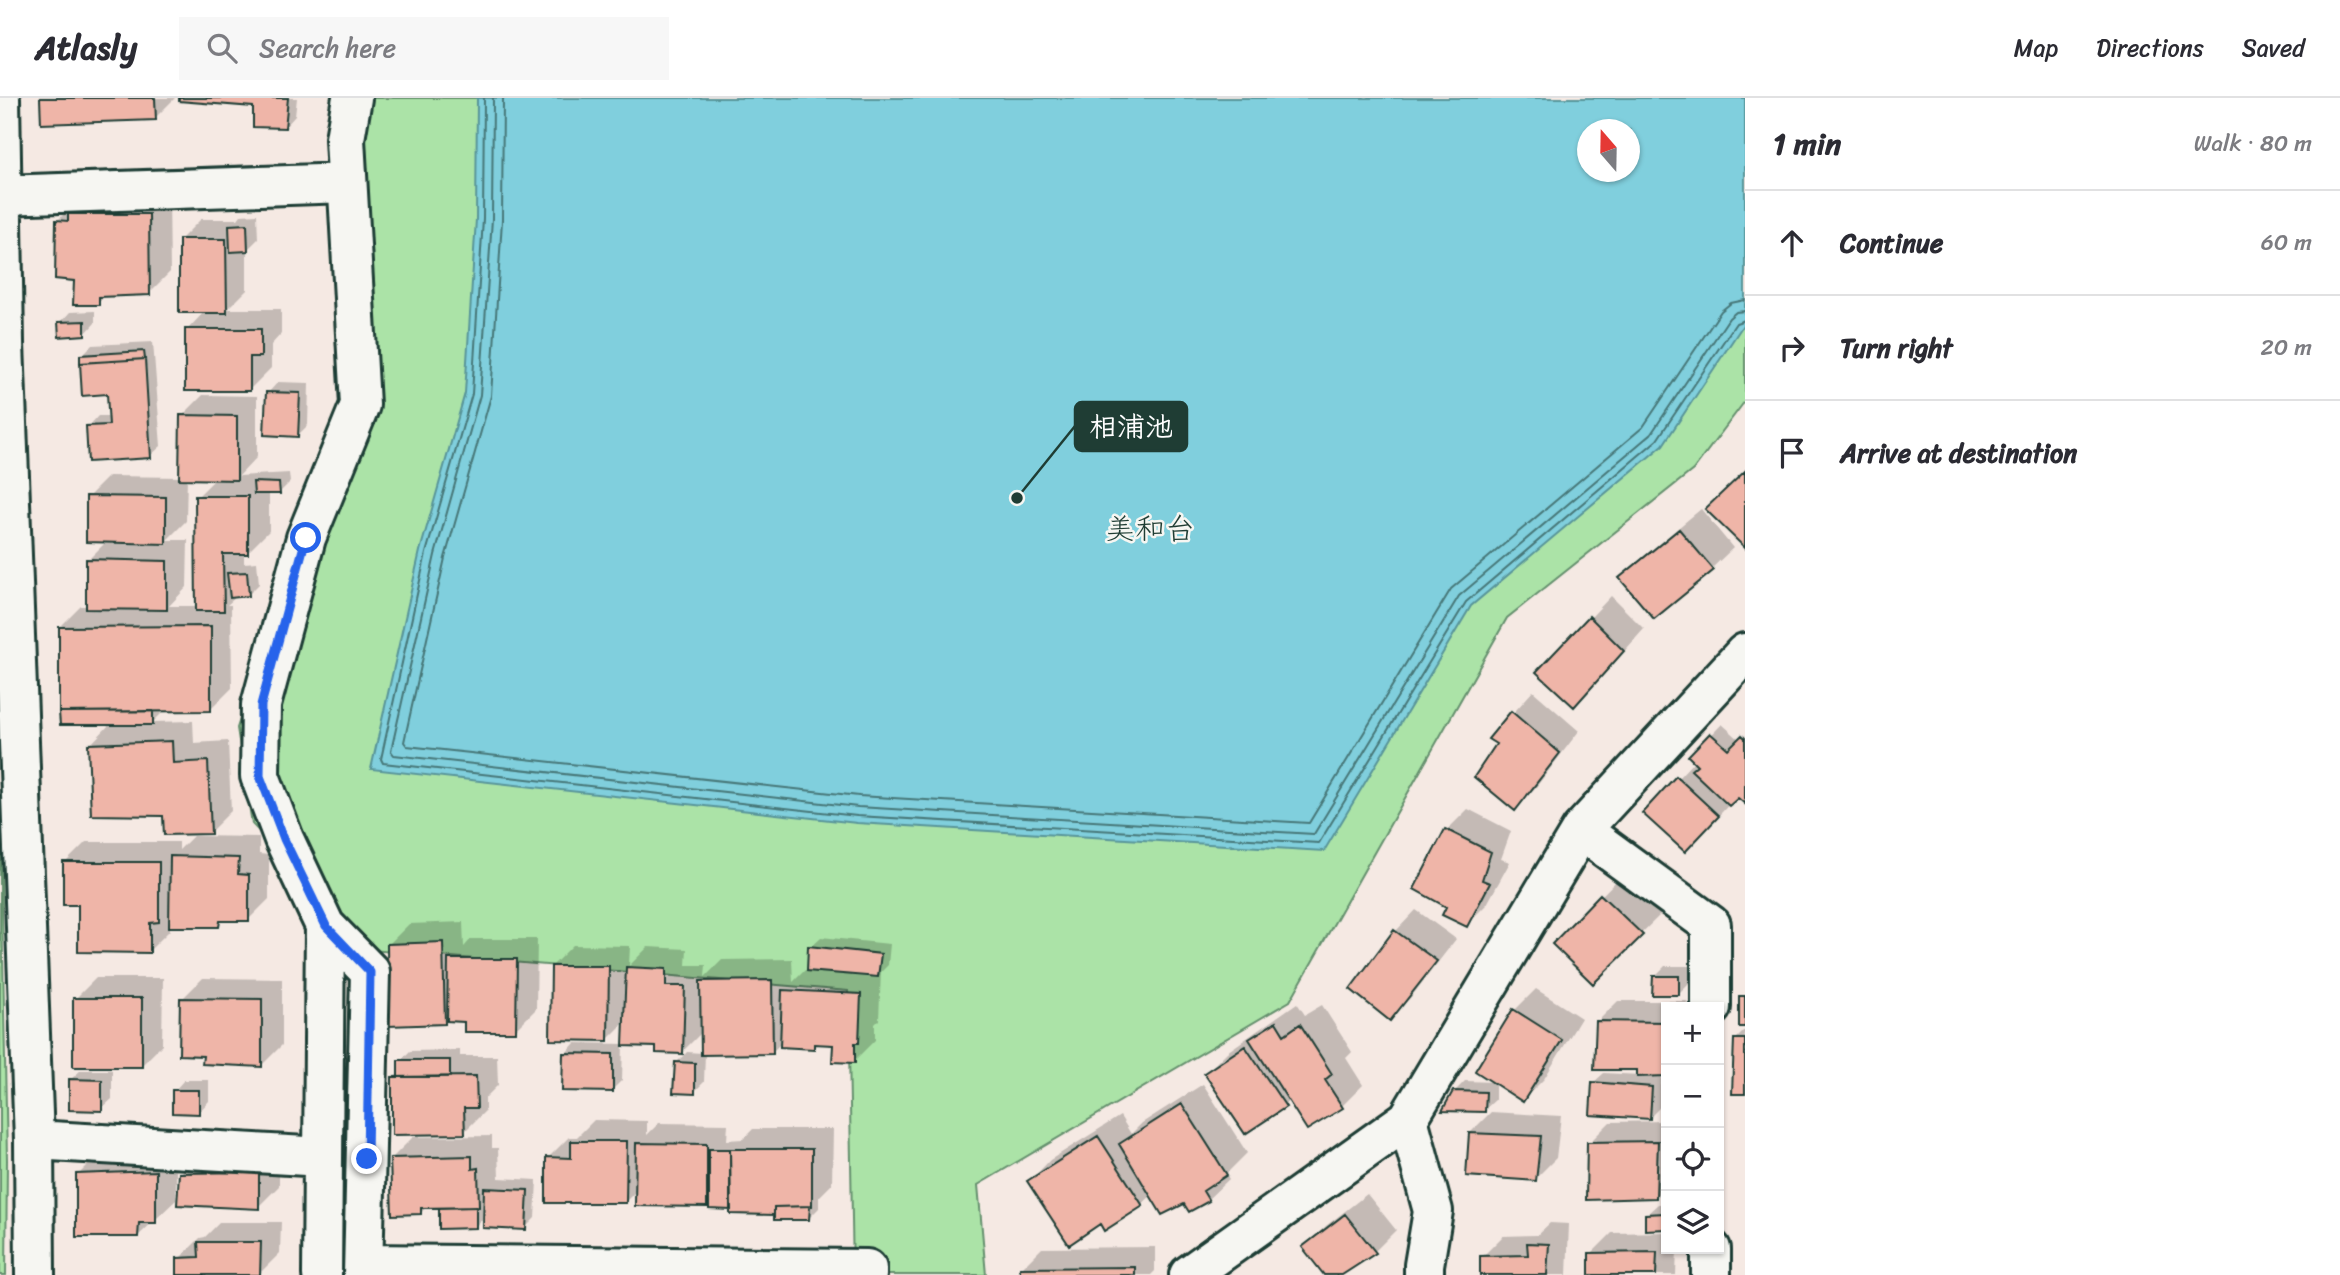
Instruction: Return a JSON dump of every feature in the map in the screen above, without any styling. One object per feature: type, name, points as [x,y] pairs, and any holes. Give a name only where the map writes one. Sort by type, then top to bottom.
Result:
[{"type":"street","points":[[0,98],[4,343],[34,1140],[35,1275]]},
{"type":"street","points":[[352,98],[345,139],[360,405],[306,538],[261,705],[260,776],[284,839],[326,926],[370,972],[363,1270],[867,1269],[867,1275]]},
{"type":"street","points":[[2,195],[347,183]]},
{"type":"street","points":[[1189,1275],[1408,1119],[1581,830],[1745,653]]},
{"type":"street","points":[[1581,830],[1711,925],[1711,1002]]},
{"type":"street","points":[[322,1275],[326,926]]},
{"type":"street","points":[[1408,1119],[1433,1211],[1424,1275]]},
{"type":"street","points":[[34,1140],[323,1157]]},
{"type":"street","points":[[1711,1254],[1711,1275]]},
{"type":"green space","points":[[337,98],[1745,98],[1745,401],[1693,470],[1507,618],[1290,1001],[978,1185],[986,1275],[853,1275],[848,991],[371,950],[252,824],[237,728],[343,406]]},
{"type":"green space","points":[[0,809],[7,1160],[6,1275],[0,1275]]},
{"type":"water","points":[[477,98],[1745,98],[1745,322],[1663,445],[1471,606],[1324,851],[857,823],[371,769],[420,551],[465,393],[476,219]]},
{"type":"building","points":[[40,98],[155,98],[156,120],[41,124]]},
{"type":"building","points":[[179,98],[288,98],[285,128],[253,127],[253,107],[179,101]]},
{"type":"building","points":[[68,214],[149,214],[150,295],[99,297],[99,305],[73,305],[74,281],[55,279],[56,220],[68,221]]},
{"type":"building","points":[[247,224],[248,251],[230,252],[229,225]]},
{"type":"building","points":[[179,239],[226,239],[227,313],[179,313]]},
{"type":"building","points":[[85,321],[85,335],[59,337],[58,322]]},
{"type":"building","points":[[185,329],[261,329],[261,357],[250,357],[250,391],[185,391]]},
{"type":"building","points":[[144,351],[145,359],[80,363],[80,355]]},
{"type":"building","points":[[145,359],[151,458],[88,462],[86,426],[109,425],[107,394],[82,396],[80,363]]},
{"type":"building","points":[[266,392],[300,393],[298,437],[264,435]]},
{"type":"building","points":[[180,415],[237,416],[237,480],[179,479]]},
{"type":"building","points":[[1745,471],[1745,548],[1705,509]]},
{"type":"building","points":[[253,482],[279,483],[280,494],[254,494]]},
{"type":"building","points":[[86,496],[166,497],[166,544],[86,542]]},
{"type":"building","points":[[195,496],[248,496],[248,554],[223,554],[224,611],[196,611]]},
{"type":"building","points":[[1679,529],[1714,570],[1654,619],[1619,578]]},
{"type":"building","points":[[86,559],[167,561],[167,610],[86,609]]},
{"type":"building","points":[[247,572],[249,596],[230,598],[227,573]]},
{"type":"building","points":[[1589,616],[1624,651],[1574,707],[1536,672]]},
{"type":"building","points":[[211,626],[211,711],[59,712],[59,627]]},
{"type":"building","points":[[153,711],[153,725],[60,725],[59,712]]},
{"type":"building","points":[[1511,711],[1560,753],[1515,811],[1474,777],[1496,744],[1488,739]]},
{"type":"building","points":[[1710,733],[1728,749],[1742,735],[1745,738],[1745,804],[1738,798],[1729,806],[1691,770],[1697,765],[1688,756]]},
{"type":"building","points":[[172,741],[173,763],[208,761],[211,834],[164,835],[163,816],[91,815],[88,744]]},
{"type":"building","points":[[1676,776],[1719,816],[1685,852],[1642,813]]},
{"type":"building","points":[[1445,829],[1491,852],[1482,880],[1490,883],[1467,927],[1442,915],[1446,907],[1414,889]]},
{"type":"building","points":[[170,856],[239,858],[238,874],[249,875],[249,921],[220,921],[219,927],[169,927]]},
{"type":"building","points":[[63,862],[159,862],[159,922],[150,923],[150,953],[78,952],[78,905],[63,905]]},
{"type":"building","points":[[1600,894],[1643,935],[1593,984],[1552,944]]},
{"type":"building","points":[[1394,930],[1437,961],[1390,1021],[1350,989]]},
{"type":"building","points":[[443,942],[445,1024],[388,1026],[387,944]]},
{"type":"building","points":[[808,946],[881,954],[878,977],[807,971]]},
{"type":"building","points":[[448,959],[517,959],[516,1032],[464,1032],[464,1022],[447,1021]]},
{"type":"building","points":[[551,966],[609,966],[608,1041],[550,1040]]},
{"type":"building","points":[[626,967],[666,969],[666,986],[685,986],[683,1054],[656,1053],[656,1047],[623,1046]]},
{"type":"building","points":[[1653,976],[1679,976],[1679,995],[1652,995]]},
{"type":"building","points":[[772,980],[773,1054],[701,1055],[700,981]]},
{"type":"building","points":[[782,990],[861,994],[859,1043],[855,1043],[855,1063],[832,1062],[833,1045],[814,1044],[814,1049],[780,1047]]},
{"type":"building","points":[[1739,996],[1745,996],[1745,1027],[1739,1027]]},
{"type":"building","points":[[73,998],[142,998],[142,1067],[73,1067]]},
{"type":"building","points":[[180,998],[262,999],[262,1067],[202,1064],[203,1056],[179,1055]]},
{"type":"building","points":[[1513,1009],[1562,1040],[1523,1102],[1475,1071]]},
{"type":"building","points":[[1596,1021],[1661,1022],[1661,1076],[1637,1077],[1637,1070],[1594,1070]]},
{"type":"building","points":[[1276,1022],[1284,1035],[1300,1024],[1332,1074],[1325,1080],[1343,1108],[1307,1130],[1249,1039]]},
{"type":"building","points":[[1734,1039],[1745,1039],[1745,1094],[1732,1094]]},
{"type":"building","points":[[1245,1046],[1286,1107],[1245,1134],[1204,1073]]},
{"type":"building","points":[[563,1053],[613,1054],[613,1092],[562,1091]]},
{"type":"building","points":[[398,1060],[450,1060],[450,1077],[398,1077]]},
{"type":"building","points":[[675,1062],[695,1063],[695,1094],[673,1093]]},
{"type":"building","points":[[476,1076],[477,1108],[464,1108],[465,1134],[392,1135],[392,1077]]},
{"type":"building","points":[[69,1079],[102,1080],[102,1111],[69,1110]]},
{"type":"building","points":[[1592,1082],[1652,1087],[1650,1119],[1590,1115]]},
{"type":"building","points":[[172,1090],[199,1090],[199,1114],[172,1113]]},
{"type":"building","points":[[1453,1091],[1486,1092],[1485,1112],[1442,1111]]},
{"type":"building","points":[[1182,1104],[1227,1175],[1203,1191],[1209,1201],[1189,1212],[1184,1204],[1162,1215],[1119,1144]]},
{"type":"building","points":[[1469,1133],[1541,1136],[1536,1181],[1466,1176]]},
{"type":"building","points":[[1098,1136],[1143,1206],[1104,1231],[1100,1224],[1069,1245],[1027,1181]]},
{"type":"building","points":[[571,1141],[627,1141],[626,1203],[546,1203],[546,1157],[571,1158]]},
{"type":"building","points":[[1658,1141],[1656,1198],[1586,1200],[1587,1142]]},
{"type":"building","points":[[636,1143],[707,1144],[707,1207],[635,1206]]},
{"type":"building","points":[[709,1149],[730,1149],[731,1210],[709,1209]]},
{"type":"building","points":[[730,1149],[812,1149],[812,1206],[774,1207],[774,1215],[730,1214]]},
{"type":"building","points":[[472,1156],[472,1169],[478,1168],[479,1207],[421,1208],[421,1214],[392,1215],[390,1158]]},
{"type":"building","points":[[156,1171],[156,1223],[139,1223],[138,1237],[76,1237],[76,1174]]},
{"type":"building","points":[[259,1172],[259,1209],[177,1205],[179,1173]]},
{"type":"building","points":[[484,1188],[528,1190],[526,1230],[483,1228]]},
{"type":"building","points":[[810,1206],[809,1220],[774,1220],[774,1207]]},
{"type":"building","points":[[476,1207],[476,1228],[439,1229],[439,1208]]},
{"type":"building","points":[[1661,1213],[1661,1229],[1645,1230],[1645,1214]]},
{"type":"building","points":[[1345,1214],[1376,1253],[1342,1275],[1324,1275],[1302,1247]]},
{"type":"building","points":[[198,1242],[261,1242],[260,1275],[177,1275],[177,1258],[199,1257]]},
{"type":"building","points":[[1527,1243],[1549,1244],[1547,1275],[1480,1275],[1480,1256],[1528,1255]]},
{"type":"building","points":[[1657,1252],[1656,1275],[1589,1275],[1589,1253]]},
{"type":"building","points":[[1135,1267],[1135,1275],[1020,1275],[1020,1268]]},
{"type":"place","name":"相浦池","points":[[1017,498]]},
{"type":"district","name":"美和台","points":[[1150,529]]},
{"type":"route","points":[[306,538],[261,705],[260,776],[284,839],[326,926],[370,972],[367,1159]]}]
